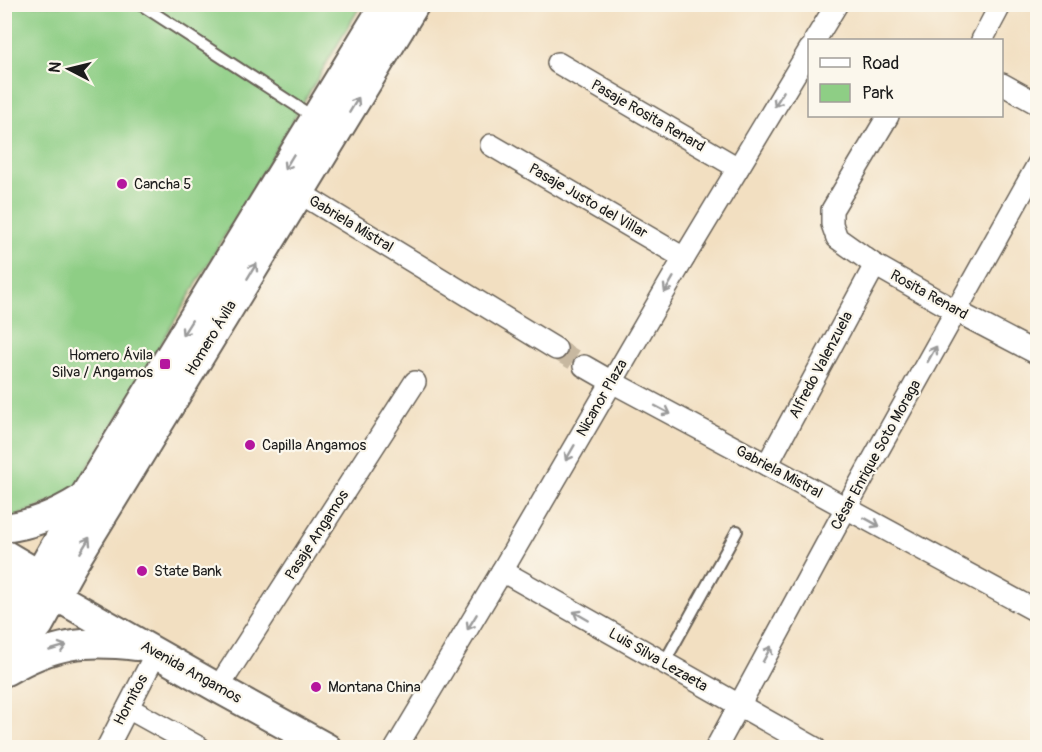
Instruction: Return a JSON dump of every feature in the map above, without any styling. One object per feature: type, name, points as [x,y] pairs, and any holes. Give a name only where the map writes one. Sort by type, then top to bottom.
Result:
[{"type":"main road","name":"Homero Ávila","points":[[4,628],[23,582],[83,498],[385,4]]},
{"type":"main road","name":"Homero Ávila","points":[[4,670],[39,625],[73,564],[415,4]]},
{"type":"main road","points":[[4,528],[39,521],[83,498]]},
{"type":"main road","name":"Avenida Angamos","points":[[4,554],[23,582],[56,596],[327,747]]},
{"type":"main road","points":[[4,670],[35,656],[69,645],[110,643],[151,650]]},
{"type":"street","points":[[983,39],[1001,4]]},
{"type":"street","points":[[815,39],[827,8]]},
{"type":"street","name":"Nicanor Plaza","points":[[396,747],[808,52]]},
{"type":"street","name":"Pasaje Rosita Renard","points":[[558,63],[738,168]]},
{"type":"street","points":[[1003,85],[1038,104]]},
{"type":"street","name":"Rosita Renard","points":[[887,117],[832,210],[832,224],[837,238],[875,265],[1038,354]]},
{"type":"street","name":"Pasaje Justo del Villar","points":[[491,145],[684,258]]},
{"type":"street","name":"César Enrique Soto Moraga","points":[[716,747],[1038,164]]},
{"type":"street","name":"Gabriela Mistral","points":[[300,193],[556,349]]},
{"type":"street","name":"Alfredo Valenzuela","points":[[768,465],[875,265]]},
{"type":"street","name":"Gabriela Mistral","points":[[584,366],[1038,612]]},
{"type":"street","name":"Pasaje Angamos","points":[[218,688],[415,382]]},
{"type":"street","name":"Luis Silva Lezaeta","points":[[502,571],[815,747]]},
{"type":"street","name":"Hornitos","points":[[106,747],[128,708],[151,650]]},
{"type":"street","points":[[128,708],[200,747]]},
{"type":"lane","points":[[140,4],[315,118]]},
{"type":"lane","points":[[664,663],[737,531]]},
{"type":"green space","points":[[5,5],[361,5],[73,493],[5,521]]},
{"type":"tunnel","points":[[556,349],[584,366]]},
{"type":"place","name":"Cancha 5","points":[[122,184]]},
{"type":"place","name":"Homero Ávila Silva / Angamos","points":[[165,364]]},
{"type":"place","name":"Capilla Angamos","points":[[250,445]]},
{"type":"place","name":"State Bank","points":[[142,571]]},
{"type":"place","name":"Montana China","points":[[316,687]]}]
